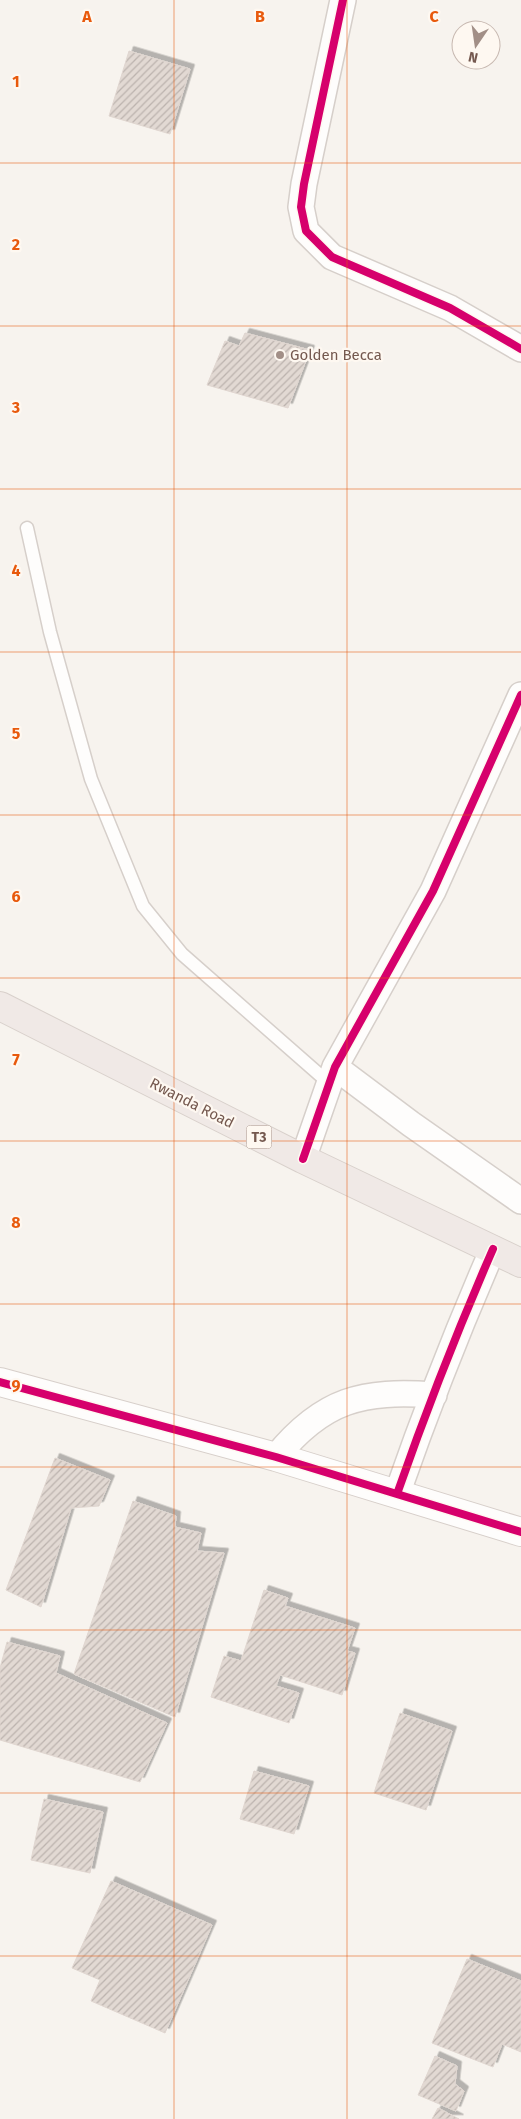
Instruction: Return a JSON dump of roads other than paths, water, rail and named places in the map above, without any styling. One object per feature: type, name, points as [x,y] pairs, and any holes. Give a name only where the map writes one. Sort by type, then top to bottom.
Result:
[{"type":"highway","name":"Rwanda Road","points":[[0,1006],[303,1159],[521,1263]]},
{"type":"street","points":[[343,0],[304,184],[301,207],[306,231],[332,257],[450,308],[521,349]]},
{"type":"street","points":[[303,1159],[332,1075],[433,891],[521,695]]},
{"type":"street","points":[[332,1075],[411,1124],[521,1201]]},
{"type":"street","points":[[398,1494],[420,1429],[466,1312],[493,1250]]},
{"type":"street","points":[[2,1387],[276,1457],[521,1532]]},
{"type":"street","points":[[276,1457],[289,1441],[336,1406],[360,1397],[383,1394],[434,1396]]},
{"type":"lane","points":[[27,528],[50,632],[91,779],[143,906],[182,954],[332,1075]]},
{"type":"place","name":"Golden Becca","points":[[280,355]]}]
